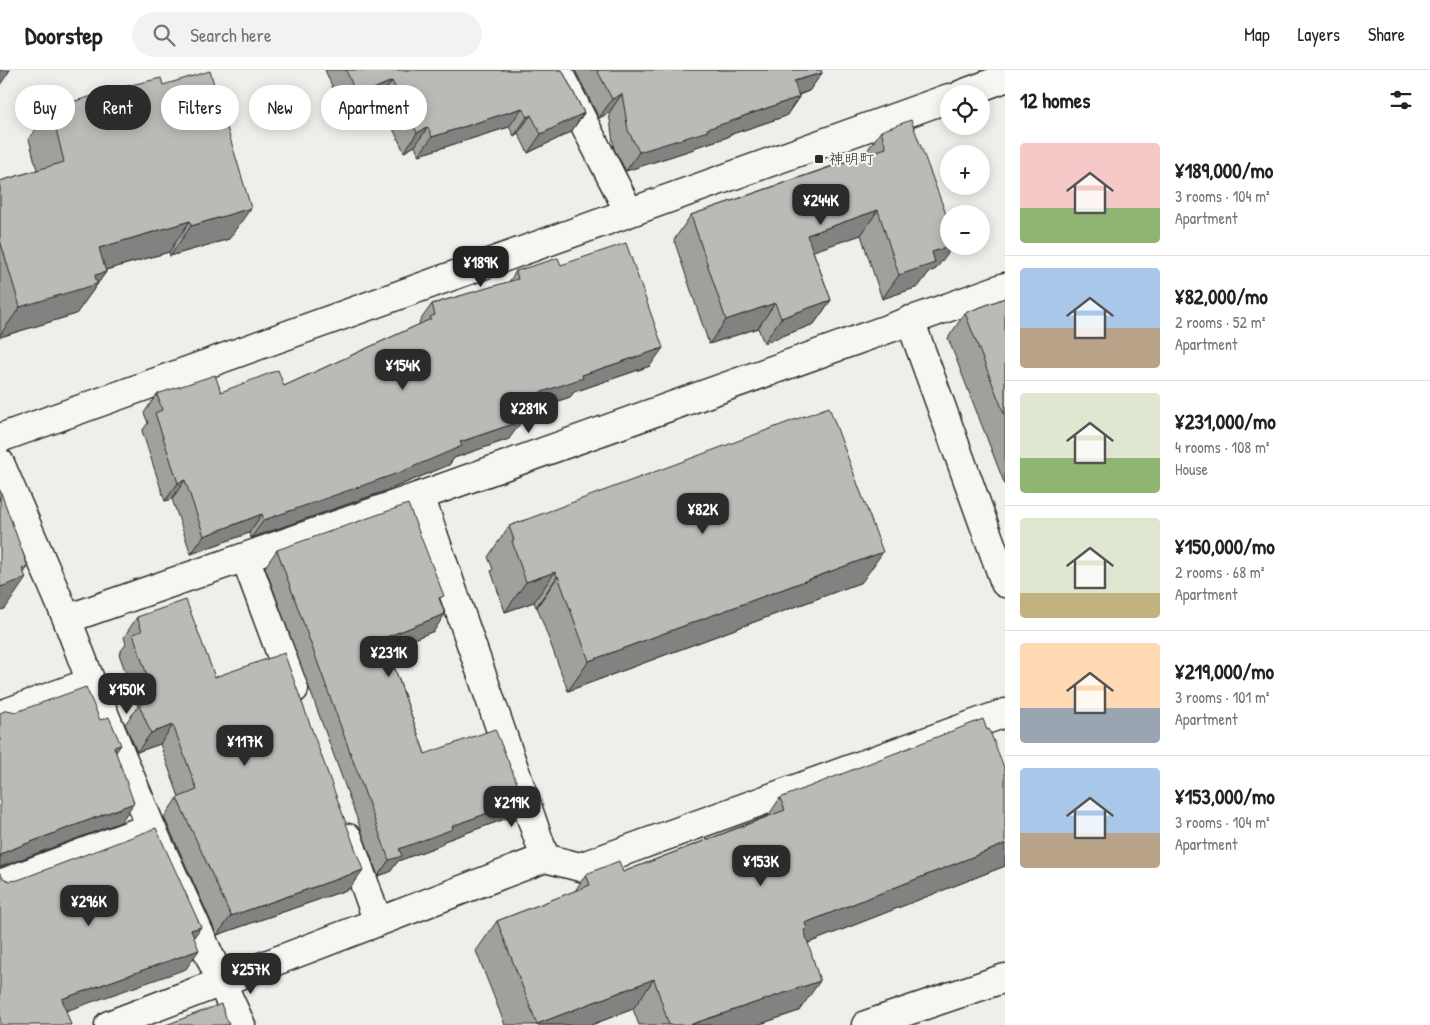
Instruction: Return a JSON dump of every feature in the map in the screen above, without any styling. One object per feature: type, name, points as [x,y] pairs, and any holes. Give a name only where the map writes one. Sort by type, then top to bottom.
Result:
[{"type":"street","points":[[557,70],[629,212]]},
{"type":"street","points":[[0,438],[940,101]]},
{"type":"street","points":[[67,619],[420,496],[1005,286]]},
{"type":"street","points":[[910,320],[1005,582]]},
{"type":"street","points":[[0,463],[67,619],[90,682],[151,828],[241,1025]]},
{"type":"street","points":[[420,496],[546,858]]},
{"type":"street","points":[[245,557],[303,716]]},
{"type":"street","points":[[0,715],[90,682]]},
{"type":"street","points":[[109,1025],[546,858],[580,867],[1005,713]]},
{"type":"street","points":[[340,819],[378,922]]},
{"type":"street","points":[[0,884],[151,828]]},
{"type":"street","points":[[866,1025],[1005,978]]},
{"type":"building","points":[[346,70],[562,70],[584,113],[541,134],[531,115],[527,117],[522,108],[432,137],[427,128],[427,85],[394,85],[392,81],[383,85],[352,85]]},
{"type":"building","points":[[597,70],[821,70],[822,73],[794,81],[799,97],[707,129],[708,131],[639,152],[628,130],[622,94],[612,99]]},
{"type":"building","points":[[210,71],[214,85],[163,85]]},
{"type":"building","points":[[161,78],[163,85],[161,85],[161,130],[228,130],[251,208],[191,226],[190,221],[99,248],[106,272],[95,275],[97,284],[20,307],[0,240],[0,181],[64,162],[56,130],[75,130],[75,101],[85,98],[85,130],[151,130],[151,85],[131,85]]},
{"type":"building","points":[[911,120],[943,205],[940,205],[940,249],[932,252],[935,263],[899,275],[878,210],[807,235],[831,300],[781,318],[775,303],[726,320],[691,215],[886,148],[881,131]]},
{"type":"building","points":[[626,243],[663,348],[582,375],[583,378],[515,401],[522,421],[460,442],[462,446],[401,472],[264,520],[262,514],[204,536],[185,480],[178,483],[155,413],[162,410],[157,394],[215,375],[221,392],[278,370],[284,386],[431,319],[430,317],[435,315],[432,304],[518,279],[516,271],[558,258],[561,265]]},
{"type":"building","points":[[1005,298],[1005,416],[965,313]]},
{"type":"building","points":[[829,407],[883,552],[589,661],[555,572],[526,582],[509,526]]},
{"type":"building","points":[[0,490],[28,567],[22,568],[26,578],[0,587]]},
{"type":"building","points":[[408,504],[444,596],[439,598],[445,614],[384,638],[425,754],[495,729],[524,800],[452,826],[453,829],[399,849],[402,856],[389,860],[277,550]]},
{"type":"building","points":[[186,600],[215,677],[284,653],[363,870],[231,916],[177,798],[197,790],[173,725],[151,733],[139,705],[155,699],[133,634],[142,631],[137,617]]},
{"type":"building","points":[[86,687],[100,720],[109,717],[121,745],[114,747],[134,803],[7,851],[0,858],[0,713],[7,710],[16,712]]},
{"type":"building","points":[[983,719],[987,730],[989,729],[1005,770],[1005,844],[805,923],[807,929],[804,930],[820,981],[689,1025],[669,1025],[654,979],[537,1024],[497,921],[590,885],[586,874],[619,861],[623,872],[785,810],[780,798]]},
{"type":"building","points":[[156,828],[201,927],[191,930],[199,950],[62,999],[71,1025],[0,1025],[0,873],[3,878],[10,881],[18,880]]},
{"type":"building","points":[[221,1004],[229,1025],[166,1025]]},
{"type":"place","name":"神明町","points":[[819,159]]}]
